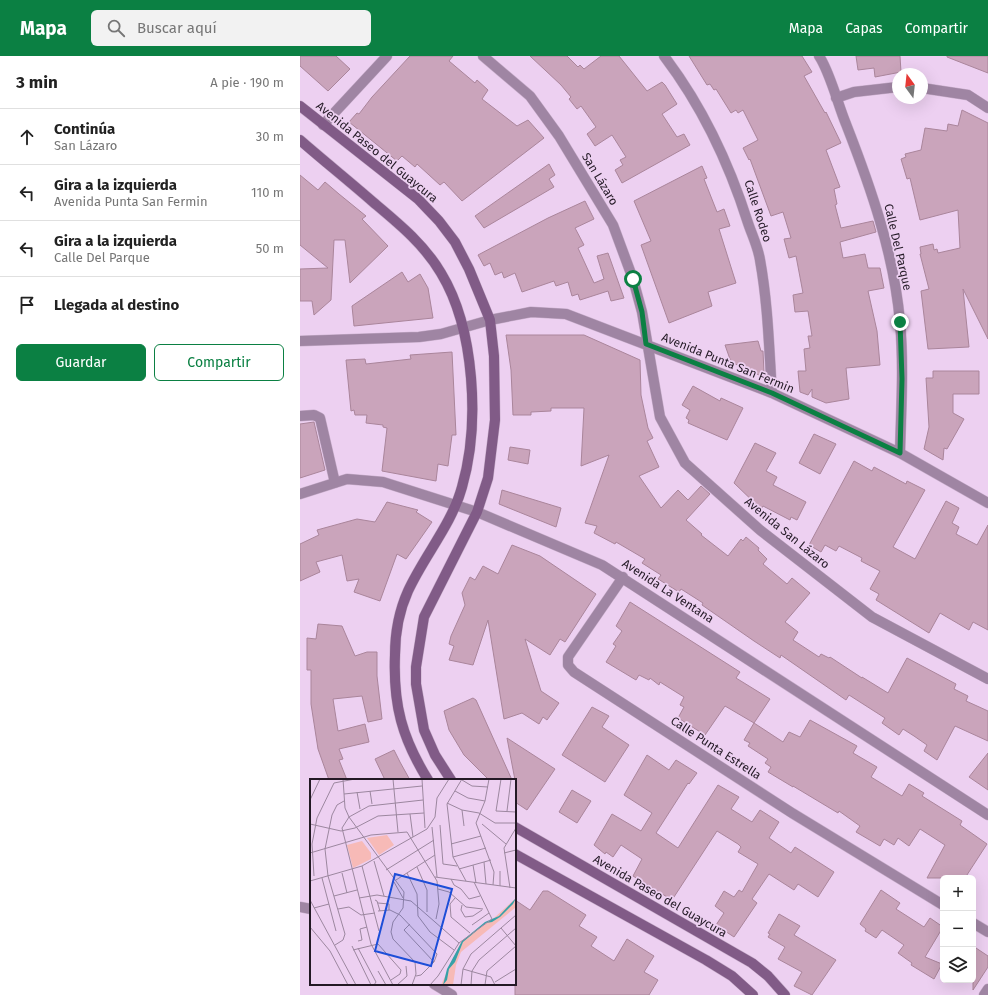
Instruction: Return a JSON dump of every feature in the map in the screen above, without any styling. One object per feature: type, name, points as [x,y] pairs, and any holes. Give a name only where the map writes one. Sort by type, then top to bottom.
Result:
[{"type":"main road","name":"Avenida Paseo del Guaycura","points":[[300,106],[418,199],[439,221],[455,242],[466,262],[490,320],[494,356],[495,420],[493,448],[488,478],[477,512],[424,617],[416,667],[416,684],[424,730],[435,755],[451,779]]},
{"type":"main road","points":[[300,140],[403,227],[424,249],[441,273],[454,300],[470,366],[472,434],[462,487],[455,506],[408,592],[400,615],[395,640],[395,698],[407,739],[427,779]]},
{"type":"main road","name":"Avenida Paseo del Guaycura","points":[[516,828],[752,963],[768,976],[785,995]]},
{"type":"main road","points":[[516,855],[706,960],[732,976],[753,995]]},
{"type":"street","points":[[323,124],[387,56]]},
{"type":"street","name":"San Lázaro","points":[[483,56],[530,96],[559,136],[613,225],[633,279],[642,312],[646,344]]},
{"type":"street","name":"Calle Rodeo","points":[[664,56],[680,77],[715,139],[735,183],[760,258],[768,316],[772,393]]},
{"type":"street","name":"Calle Del Parque","points":[[820,56],[860,158],[880,221],[893,270],[900,322],[902,379],[900,453]]},
{"type":"street","points":[[836,98],[854,92],[892,88]]},
{"type":"street","points":[[928,89],[968,95],[988,108]]},
{"type":"street","name":"Avenida Punta San Fermin","points":[[300,341],[419,337],[441,334],[490,320],[531,312],[566,314],[772,393],[900,453],[988,503]]},
{"type":"street","name":"Avenida San Lázaro","points":[[646,344],[660,417],[685,463],[760,530],[872,617],[988,680]]},
{"type":"street","points":[[300,416],[314,415],[320,418],[335,483]]},
{"type":"street","name":"Avenida La Ventana","points":[[300,494],[347,479],[383,482],[477,512],[602,564],[988,815]]},
{"type":"street","name":"Calle Punta Estrella","points":[[623,577],[568,657],[568,665],[574,672],[792,813],[940,903]]},
{"type":"street","points":[[300,907],[310,909]]},
{"type":"street","points":[[976,925],[988,932]]},
{"type":"street","points":[[436,985],[452,995]]},
{"type":"street","points":[[984,995],[988,989]]},
{"type":"building","points":[[300,56],[336,56],[350,69],[328,91],[300,66]]},
{"type":"building","points":[[410,56],[453,56],[449,61],[475,83],[477,80],[488,90],[482,99],[517,126],[528,120],[544,138],[462,201],[444,182],[440,185],[417,164],[415,167],[402,156],[397,161],[349,122],[357,113],[359,114],[372,97]]},
{"type":"building","points":[[530,56],[567,56],[578,67],[580,65],[584,69],[601,56],[619,56],[647,91],[662,82],[665,85],[677,104],[662,114],[677,137],[684,134],[690,145],[622,183],[615,170],[623,165],[620,160],[626,157],[612,135],[595,146],[587,134],[596,127],[581,106],[577,109],[569,99],[571,97],[561,85]]},
{"type":"building","points":[[689,56],[802,56],[812,72],[804,76],[825,113],[826,112],[841,143],[826,150],[840,187],[834,189],[837,204],[835,205],[841,228],[873,221],[876,232],[840,242],[843,258],[865,254],[868,268],[880,268],[884,288],[868,291],[877,331],[880,365],[846,368],[849,399],[826,403],[812,397],[812,389],[808,395],[800,392],[798,371],[806,371],[804,349],[810,348],[808,336],[812,336],[808,311],[795,312],[793,295],[803,293],[796,256],[789,258],[784,239],[791,238],[783,212],[771,216],[750,159],[749,160],[743,148],[758,140],[743,110],[738,113],[736,110],[731,113],[716,89],[714,90],[710,84],[707,85]]},
{"type":"building","points":[[856,56],[900,56],[901,68],[892,68],[892,74],[875,77],[874,68],[858,70]]},
{"type":"building","points":[[988,56],[988,73],[947,57]]},
{"type":"building","points":[[962,110],[988,123],[988,339],[963,289],[969,347],[928,349],[921,291],[929,289],[920,254],[920,247],[933,244],[934,250],[937,249],[938,253],[960,248],[958,210],[920,220],[910,178],[907,179],[901,159],[906,157],[905,154],[921,150],[925,128],[947,131],[948,124],[958,126]]},
{"type":"building","points":[[549,164],[555,175],[549,179],[554,187],[484,228],[475,216]]},
{"type":"building","points":[[702,166],[707,178],[704,179],[717,212],[724,209],[730,226],[719,229],[736,283],[708,292],[712,306],[669,323],[641,245],[651,241],[634,201]]},
{"type":"building","points":[[300,175],[318,190],[325,182],[366,216],[362,219],[388,246],[350,283],[345,240],[334,240],[331,300],[314,315],[312,301],[300,301],[300,269],[328,268],[300,245]]},
{"type":"building","points":[[585,201],[594,219],[575,228],[584,245],[578,248],[594,283],[604,279],[597,256],[608,253],[624,298],[611,301],[608,291],[580,300],[578,294],[572,296],[568,282],[556,286],[554,281],[522,292],[515,273],[504,278],[502,272],[495,275],[490,263],[484,266],[478,255],[548,218]]},
{"type":"building","points":[[402,272],[408,282],[420,274],[428,288],[433,318],[354,326],[352,306]]},
{"type":"building","points":[[506,335],[584,335],[640,360],[641,395],[648,428],[653,438],[647,441],[659,467],[639,476],[661,508],[678,490],[688,500],[701,486],[710,494],[686,520],[702,534],[701,535],[728,556],[741,539],[743,541],[746,537],[759,548],[758,550],[767,559],[763,564],[787,584],[792,578],[810,593],[785,622],[798,632],[793,640],[819,657],[821,654],[829,658],[830,657],[888,693],[907,658],[956,684],[954,689],[968,696],[966,701],[988,711],[988,741],[955,726],[937,760],[924,751],[927,745],[914,736],[903,729],[899,735],[882,723],[885,718],[849,695],[846,700],[781,655],[780,658],[754,641],[702,605],[703,603],[681,589],[679,592],[658,579],[661,575],[642,563],[645,559],[616,542],[615,544],[594,533],[597,526],[585,523],[609,455],[581,466],[584,408],[551,408],[551,411],[531,412],[531,415],[513,415],[511,370]]},
{"type":"building","points":[[758,341],[761,351],[763,351],[764,373],[759,375],[731,362],[725,345]]},
{"type":"building","points":[[452,352],[456,435],[452,435],[448,466],[438,464],[436,481],[382,471],[387,428],[383,427],[383,425],[366,423],[367,415],[355,415],[354,410],[351,411],[346,360],[365,359],[366,364],[411,359],[410,355]]},
{"type":"building","points":[[933,371],[979,371],[979,394],[953,394],[953,413],[964,419],[947,449],[944,448],[943,460],[924,449],[929,427],[926,378],[933,378]]},
{"type":"building","points":[[693,386],[720,401],[721,398],[743,408],[727,440],[688,423],[689,420],[686,418],[690,410],[682,405]]},
{"type":"building","points":[[314,422],[325,470],[300,478],[300,424]]},
{"type":"building","points":[[814,434],[836,444],[820,474],[799,463]]},
{"type":"building","points":[[755,443],[776,453],[766,471],[777,477],[773,485],[806,502],[797,520],[791,517],[790,520],[763,506],[761,509],[734,483]]},
{"type":"building","points":[[510,447],[530,450],[528,464],[508,460]]},
{"type":"building","points":[[854,461],[872,471],[874,467],[906,484],[907,481],[925,490],[893,547],[915,559],[946,501],[959,508],[952,523],[959,527],[956,534],[977,545],[988,525],[988,630],[973,622],[969,630],[940,613],[929,633],[876,600],[879,594],[870,589],[880,571],[861,561],[862,558],[839,546],[836,551],[825,545],[821,552],[809,545]]},
{"type":"building","points":[[502,490],[561,508],[556,527],[499,504]]},
{"type":"building","points":[[387,502],[418,510],[416,512],[432,522],[406,559],[397,554],[380,601],[354,592],[359,579],[347,581],[342,555],[316,562],[320,572],[300,581],[300,544],[319,535],[317,530],[357,519],[375,522]]},
{"type":"building","points":[[512,545],[540,556],[596,594],[565,642],[560,639],[550,655],[525,639],[541,691],[559,703],[547,720],[543,717],[539,724],[522,713],[504,719],[488,620],[473,665],[449,660],[454,646],[449,644],[451,636],[465,605],[462,593],[470,577],[475,580],[483,566],[498,574]]},
{"type":"building","points":[[630,602],[740,672],[736,678],[770,699],[754,723],[725,706],[705,735],[678,718],[684,707],[680,705],[684,697],[660,682],[659,685],[650,678],[649,680],[639,675],[636,680],[606,662],[616,646],[613,644],[622,631],[616,626]]},
{"type":"building","points":[[318,624],[342,626],[355,656],[367,652],[377,652],[377,676],[382,719],[368,722],[362,696],[333,699],[338,731],[365,724],[369,742],[339,749],[343,759],[339,760],[347,779],[329,779],[318,749],[311,704],[311,670],[307,670],[307,638],[316,639]]},
{"type":"building","points":[[473,698],[476,700],[512,779],[488,779],[464,755],[449,730],[444,711]]},
{"type":"building","points":[[592,707],[609,716],[602,727],[629,745],[605,782],[562,755]]},
{"type":"building","points":[[810,720],[857,746],[853,753],[877,767],[871,777],[902,796],[909,784],[924,793],[922,796],[962,821],[960,825],[987,844],[967,875],[940,875],[940,878],[927,878],[945,845],[920,829],[909,846],[898,838],[894,845],[884,839],[880,846],[856,832],[860,826],[839,811],[838,813],[768,772],[771,767],[765,763],[768,759],[748,746],[750,743],[744,740],[754,723],[783,742],[789,732],[800,737]]},
{"type":"building","points":[[507,738],[555,769],[527,810],[516,803],[515,779]]},
{"type":"building","points":[[394,750],[409,779],[385,779],[375,759]]},
{"type":"building","points":[[988,753],[988,790],[969,777]]},
{"type":"building","points":[[647,755],[669,770],[676,760],[697,773],[689,784],[688,783],[656,833],[678,848],[718,785],[739,797],[731,809],[752,822],[760,810],[779,822],[769,838],[791,853],[795,847],[834,872],[818,897],[798,884],[794,890],[769,874],[752,899],[757,903],[734,937],[716,925],[724,913],[715,906],[724,891],[734,897],[739,890],[742,892],[758,864],[738,852],[741,847],[738,844],[717,831],[672,900],[633,876],[642,859],[621,845],[613,857],[606,852],[605,854],[594,845],[612,814],[641,831],[652,813],[624,795]]},
{"type":"building","points":[[572,790],[591,801],[577,823],[559,812]]},
{"type":"building","points":[[881,890],[900,903],[896,909],[924,927],[930,918],[940,925],[940,932],[925,957],[940,963],[940,968],[934,979],[911,965],[912,963],[898,953],[904,945],[882,930],[876,938],[865,931],[866,929],[860,924]]},
{"type":"building","points":[[543,891],[548,891],[586,915],[579,926],[597,937],[591,946],[614,961],[627,939],[654,956],[644,972],[658,980],[649,995],[515,995],[516,901],[530,910]]},
{"type":"building","points":[[779,914],[800,926],[794,935],[836,960],[812,995],[794,986],[802,972],[778,959],[785,947],[768,937],[770,934],[768,933]]},
{"type":"building","points":[[976,948],[988,956],[988,967],[973,990],[973,983],[976,983]]},
{"type":"route","points":[[633,279],[642,312],[646,344],[772,393],[900,453],[902,379],[900,322]]}]
